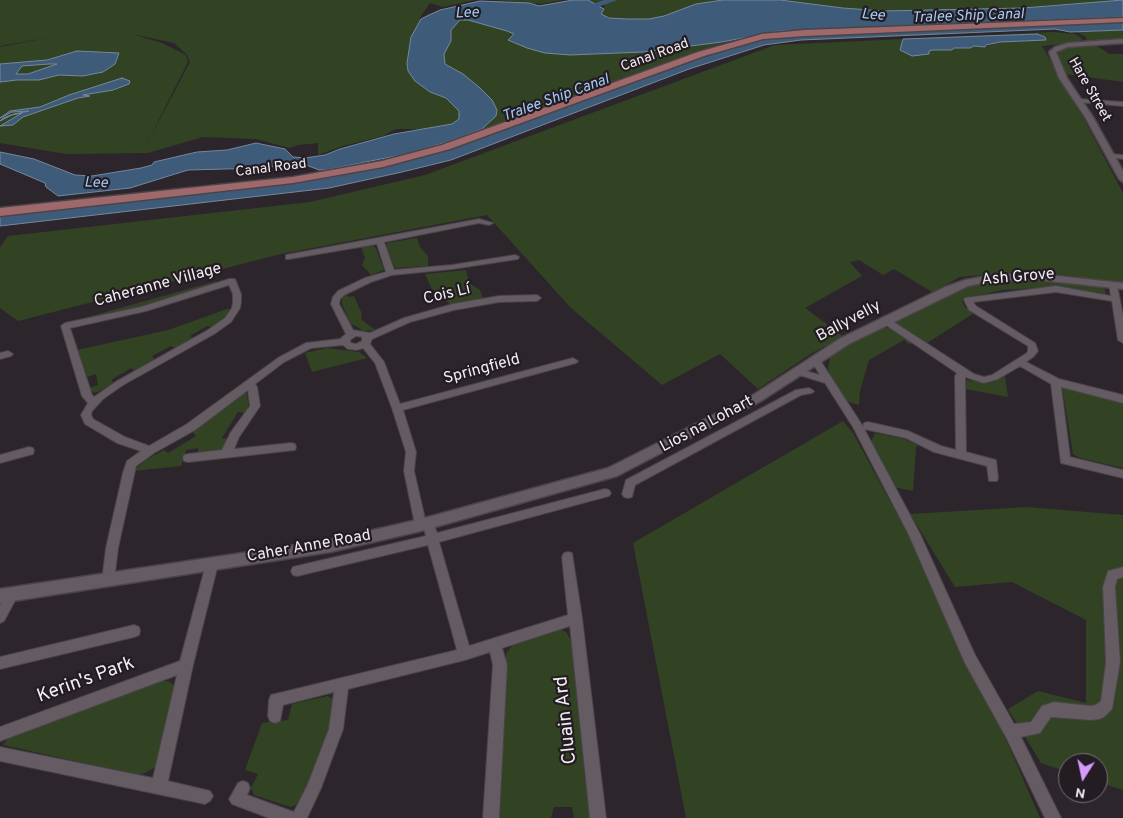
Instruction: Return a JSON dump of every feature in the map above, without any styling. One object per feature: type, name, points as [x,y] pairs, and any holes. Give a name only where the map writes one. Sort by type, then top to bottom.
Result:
[{"type":"main road","name":"Canal Road","points":[[0,212],[292,180],[376,166],[446,147],[702,54],[762,37],[815,33],[1123,20]]},
{"type":"street","name":"Hare Street","points":[[1123,41],[1068,45],[1057,48],[1052,52],[1063,78],[1079,101],[1123,179]]},
{"type":"street","points":[[1079,101],[1123,104]]},
{"type":"street","points":[[1111,156],[1123,157]]},
{"type":"street","points":[[289,258],[479,222],[489,223]]},
{"type":"street","points":[[380,241],[391,273]]},
{"type":"street","name":"Cois Lí","points":[[348,338],[335,304],[341,292],[368,280],[391,273],[452,267],[515,257]]},
{"type":"street","name":"Ballyvelly","points":[[612,472],[757,398],[845,341],[948,289],[978,280],[997,277],[1039,276],[1118,285]]},
{"type":"street","name":"Caheranne Village","points":[[93,403],[87,396],[66,326],[151,307],[232,281],[237,294],[237,302],[236,308],[228,320],[211,332],[120,382],[93,403],[86,415],[89,421],[121,440],[150,450]]},
{"type":"street","points":[[1118,285],[1115,299],[1123,340]]},
{"type":"street","name":"Ash Grove","points":[[886,321],[971,377],[984,380],[995,377],[1030,355],[1033,351],[1032,345],[972,308],[968,300],[1056,289],[1115,299]]},
{"type":"street","name":"Cois Lí","points":[[367,340],[407,320],[453,307],[499,299],[537,298]]},
{"type":"street","points":[[108,581],[112,548],[128,473],[132,464],[150,450],[191,427],[281,360],[309,345],[348,338],[363,333],[379,362],[397,408],[411,452],[410,471],[424,524],[432,538],[465,654]]},
{"type":"street","points":[[348,338],[352,347],[367,340]]},
{"type":"street","points":[[815,359],[857,425],[914,534],[970,659],[1012,732],[1053,818]]},
{"type":"street","name":"Springfield","points":[[397,408],[573,361]]},
{"type":"street","points":[[1020,362],[1056,382],[1123,399]]},
{"type":"street","points":[[799,372],[827,380]]},
{"type":"street","points":[[961,456],[960,376],[963,372]]},
{"type":"street","points":[[1056,382],[1066,460],[1072,466],[1123,474]]},
{"type":"street","points":[[226,454],[235,435],[255,406],[252,387],[247,384]]},
{"type":"street","name":"Lios na Lohart","points":[[628,494],[630,483],[799,392],[809,391]]},
{"type":"street","points":[[703,426],[715,438]]},
{"type":"street","points":[[868,426],[908,435],[938,450],[992,463],[993,478]]},
{"type":"street","points":[[188,458],[291,447]]},
{"type":"street","points":[[0,459],[29,451]]},
{"type":"street","name":"Caher Anne Road","points":[[6,596],[330,546],[424,524],[612,472]]},
{"type":"street","points":[[297,571],[605,493]]},
{"type":"street","name":"Cluain Ard","points":[[568,557],[598,818]]},
{"type":"street","points":[[159,786],[186,666],[212,564]]},
{"type":"street","points":[[1012,732],[1035,728],[1047,711],[1054,709],[1091,713],[1099,712],[1107,704],[1113,662],[1109,586],[1112,575],[1123,572]]},
{"type":"street","points":[[0,617],[6,596]]},
{"type":"street","points":[[275,716],[276,700],[465,654],[576,618]]},
{"type":"street","name":"Kerin's Park","points":[[0,663],[134,631]]},
{"type":"street","points":[[491,818],[500,665],[495,645]]},
{"type":"street","name":"Kerin's Park","points":[[0,734],[186,666]]},
{"type":"street","points":[[299,818],[314,788],[336,729],[342,685]]},
{"type":"street","points":[[0,754],[204,796]]},
{"type":"street","points":[[243,788],[237,799],[290,818]]},
{"type":"green space","points":[[0,0],[475,0],[443,7],[430,3],[419,19],[421,19],[428,14],[440,10],[480,1],[526,2],[492,0],[563,0],[541,4],[531,3],[539,6],[573,0],[767,0],[724,7],[680,30],[652,40],[636,43],[597,41],[557,31],[547,25],[560,19],[580,15],[599,6],[604,9],[605,1],[539,23],[478,9],[443,12],[429,19],[441,21],[454,14],[479,13],[518,21],[570,41],[613,48],[633,48],[670,42],[730,15],[754,8],[774,6],[811,9],[884,22],[920,25],[780,31],[706,44],[726,42],[483,129],[396,129],[383,136],[343,146],[318,155],[318,143],[289,148],[256,139],[203,137],[148,153],[66,154],[0,143],[0,47],[52,37],[0,46]],"holes":[[[132,34],[174,43],[187,55],[190,62],[143,151],[188,62],[186,55],[162,43]]]},
{"type":"green space","points":[[780,0],[1123,0],[1123,8],[1085,7],[1079,3],[1023,8],[869,14],[854,9]]},
{"type":"green space","points":[[1123,30],[1123,38],[1086,42],[1086,37],[1077,32]]},
{"type":"green space","points":[[1054,32],[1075,34],[1083,39],[1078,42],[1042,46],[1084,119],[1123,193],[1123,283],[1048,273],[1013,272],[960,277],[932,292],[894,269],[883,275],[859,260],[850,262],[862,276],[805,308],[844,337],[812,353],[758,389],[720,354],[662,385],[570,307],[487,215],[281,254],[18,321],[0,308],[0,247],[8,236],[310,202],[425,175],[775,45],[903,39],[918,54],[929,54],[928,51],[933,50],[952,50],[954,48],[974,46],[985,47],[1000,42],[1046,40],[1037,34],[907,39]]},
{"type":"green space","points":[[1093,44],[1110,54],[1123,54],[1123,82],[1065,74],[1056,55],[1066,47]]},
{"type":"green space","points":[[417,238],[420,247],[428,256],[428,266],[395,268],[386,247],[387,243]]},
{"type":"green space","points":[[373,246],[376,248],[384,270],[371,275],[362,265],[365,258],[361,247]]},
{"type":"green space","points":[[466,270],[469,283],[480,290],[483,299],[451,305],[432,289],[425,274]]},
{"type":"green space","points":[[1041,279],[1089,285],[1105,289],[1106,295],[1055,287],[1003,290],[966,298],[962,301],[965,307],[974,313],[927,343],[893,323],[959,290],[982,282]]},
{"type":"green space","points":[[217,281],[212,285],[158,303],[84,318]]},
{"type":"green space","points":[[347,295],[349,297],[354,296],[362,314],[361,319],[375,330],[364,331],[350,323],[342,304],[342,298]]},
{"type":"green space","points":[[230,308],[226,316],[216,324],[211,327],[207,326],[190,336],[194,338],[176,349],[171,346],[152,356],[155,360],[135,371],[131,368],[111,380],[114,383],[100,391],[94,393],[89,388],[98,385],[96,374],[87,377],[77,350],[168,330]]},
{"type":"green space","points":[[883,327],[897,330],[915,342],[909,344],[904,340],[869,360],[860,391],[859,405],[846,401],[830,377],[828,368],[831,352]]},
{"type":"green space","points":[[327,348],[359,352],[367,358],[312,372],[305,353]]},
{"type":"green space","points":[[1005,376],[1008,397],[965,389],[965,380],[993,382]]},
{"type":"green space","points":[[1062,386],[1123,401],[1123,468],[1080,458],[1073,454]]},
{"type":"green space","points":[[243,393],[247,393],[249,411],[246,413],[238,412],[222,438],[229,439],[219,452],[198,454],[198,448],[186,450],[181,466],[133,471],[146,460],[164,450],[168,453],[196,436],[193,432]]},
{"type":"green space","points":[[843,421],[853,433],[922,560],[961,656],[992,707],[1040,818],[686,818],[633,543]]},
{"type":"green space","points":[[875,433],[904,439],[918,445],[916,447],[913,491],[894,487],[870,443]]},
{"type":"green space","points":[[1027,507],[1123,515],[1123,790],[1108,785],[1108,753],[1058,753],[1058,769],[1041,763],[1008,709],[1038,691],[1086,703],[1086,620],[1012,582],[955,587],[910,514]]},
{"type":"green space","points":[[556,628],[566,632],[572,642],[592,818],[574,818],[572,807],[554,807],[551,818],[500,818],[506,654],[514,643]]},
{"type":"green space","points":[[161,681],[168,681],[175,686],[157,766],[143,774],[134,774],[3,745],[9,737]]},
{"type":"green space","points":[[328,696],[333,699],[330,728],[321,756],[298,804],[291,807],[254,795],[251,788],[258,774],[245,770],[262,723],[288,720],[292,704]]},
{"type":"water","points":[[573,0],[588,0],[604,9],[601,14],[609,18],[628,19],[649,19],[664,16],[696,4],[723,0],[780,0],[883,11],[1023,8],[1123,0],[1123,17],[780,31],[722,42],[643,52],[570,55],[545,53],[527,48],[508,40],[514,34],[507,31],[468,20],[460,20],[451,30],[451,41],[444,54],[445,64],[463,74],[479,87],[492,100],[497,110],[496,116],[482,129],[447,142],[406,154],[326,170],[319,170],[301,163],[262,168],[188,170],[130,188],[58,196],[46,187],[45,183],[0,164],[0,152],[34,159],[75,175],[92,176],[141,168],[152,165],[154,162],[197,152],[227,150],[256,143],[285,149],[293,157],[305,158],[325,155],[394,134],[452,124],[459,119],[459,111],[446,98],[430,92],[415,81],[408,71],[407,63],[411,37],[421,19],[440,10],[480,1],[529,3],[539,6]]},
{"type":"water","points":[[1123,21],[1123,30],[1070,32],[1055,29],[801,40],[764,45],[689,69],[451,160],[402,172],[329,188],[0,226],[0,216],[332,177],[379,167],[448,149],[732,46],[768,37]]},
{"type":"water","points":[[1037,34],[1045,37],[1046,40],[1000,42],[986,45],[985,47],[974,46],[970,48],[954,48],[952,50],[933,50],[929,51],[929,54],[912,56],[900,50],[903,39]]},
{"type":"water","points":[[77,51],[119,53],[115,64],[103,72],[83,76],[59,75],[39,80],[0,82],[0,64],[47,60]],"holes":[[[57,64],[28,74],[16,74],[22,66]]]},
{"type":"water","points":[[122,78],[130,81],[129,84],[113,90],[83,95],[90,96],[78,98],[23,117],[13,125],[0,126],[22,113],[12,115],[0,121],[3,118],[14,114],[29,111],[12,112],[0,118],[10,111],[40,107],[69,95]]},
{"type":"waterway","points":[[574,13],[613,0]]},
{"type":"water label","name":"Lee","points":[[467,14]]},
{"type":"water label","name":"Lee","points":[[873,16]]},
{"type":"water label","name":"Tralee Ship Canal","points":[[968,17]]},
{"type":"water label","name":"Tralee Ship Canal","points":[[556,99]]},
{"type":"water label","name":"Lee","points":[[96,184]]}]
